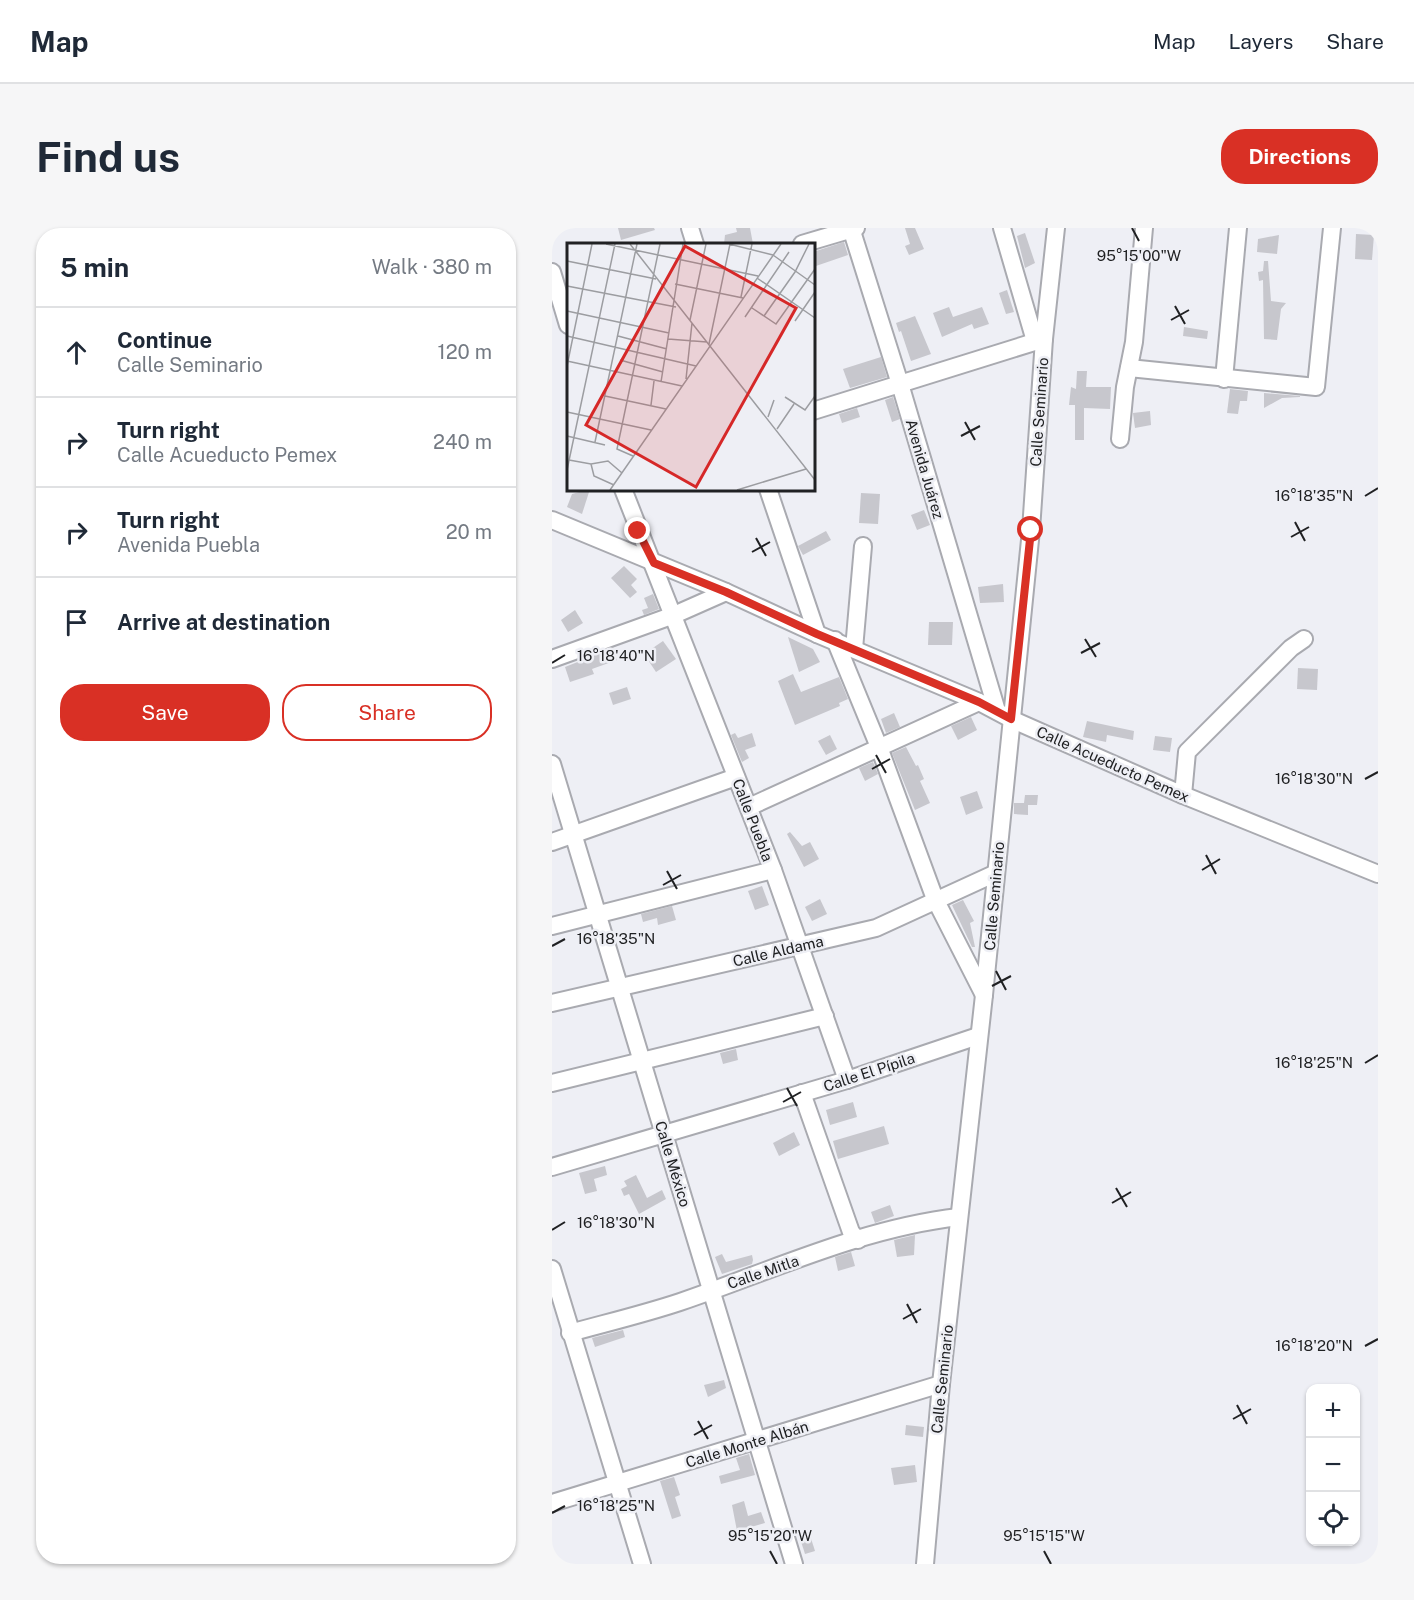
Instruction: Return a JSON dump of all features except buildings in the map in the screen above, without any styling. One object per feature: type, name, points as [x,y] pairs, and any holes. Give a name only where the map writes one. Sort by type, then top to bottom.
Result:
[{"type":"street","points":[[690,228],[695,243]]},
{"type":"street","points":[[805,243],[853,228]]},
{"type":"street","name":"Avenida Juárez","points":[[853,228],[1004,715]]},
{"type":"street","points":[[814,411],[1040,340],[1002,228]]},
{"type":"street","name":"Calle Seminario","points":[[925,1564],[941,1384],[996,873],[1004,715],[1031,530],[1040,340],[1056,228]]},
{"type":"street","points":[[1120,439],[1125,387],[1130,368],[1144,228]]},
{"type":"street","points":[[1224,379],[1238,228]]},
{"type":"street","points":[[1130,368],[1316,387],[1332,228]]},
{"type":"street","points":[[552,272],[564,322]]},
{"type":"street","name":"Calle Puebla","points":[[623,490],[749,807],[847,1080]]},
{"type":"street","points":[[768,490],[817,634]]},
{"type":"street","name":"Calle Acueducto Pemex","points":[[552,520],[726,592],[817,634],[979,702],[1183,795],[1378,874]]},
{"type":"street","points":[[854,649],[863,546]]},
{"type":"street","points":[[552,659],[674,615],[726,592]]},
{"type":"street","points":[[1183,795],[1187,752],[1291,648],[1304,639]]},
{"type":"street","points":[[835,640],[879,747],[935,899],[984,995]]},
{"type":"street","points":[[749,807],[979,702]]},
{"type":"street","name":"Calle México","points":[[552,764],[794,1564]]},
{"type":"street","points":[[552,842],[736,777]]},
{"type":"street","points":[[552,926],[772,870]]},
{"type":"street","name":"Calle Aldama","points":[[552,1003],[876,928],[996,873]]},
{"type":"street","points":[[552,1083],[825,1016]]},
{"type":"street","name":"Calle El Pípila","points":[[552,1167],[847,1080],[978,1036]]},
{"type":"street","points":[[802,1093],[851,1232],[858,1240]]},
{"type":"street","name":"Calle Mitla","points":[[570,1333],[680,1302],[711,1289],[858,1240],[927,1221],[959,1217]]},
{"type":"street","points":[[552,1269],[642,1564]]},
{"type":"street","name":"Calle Monte Albán","points":[[552,1503],[941,1384]]},
{"type":"route","points":[[638,531],[654,563],[979,702],[1011,719],[1031,530]]}]
